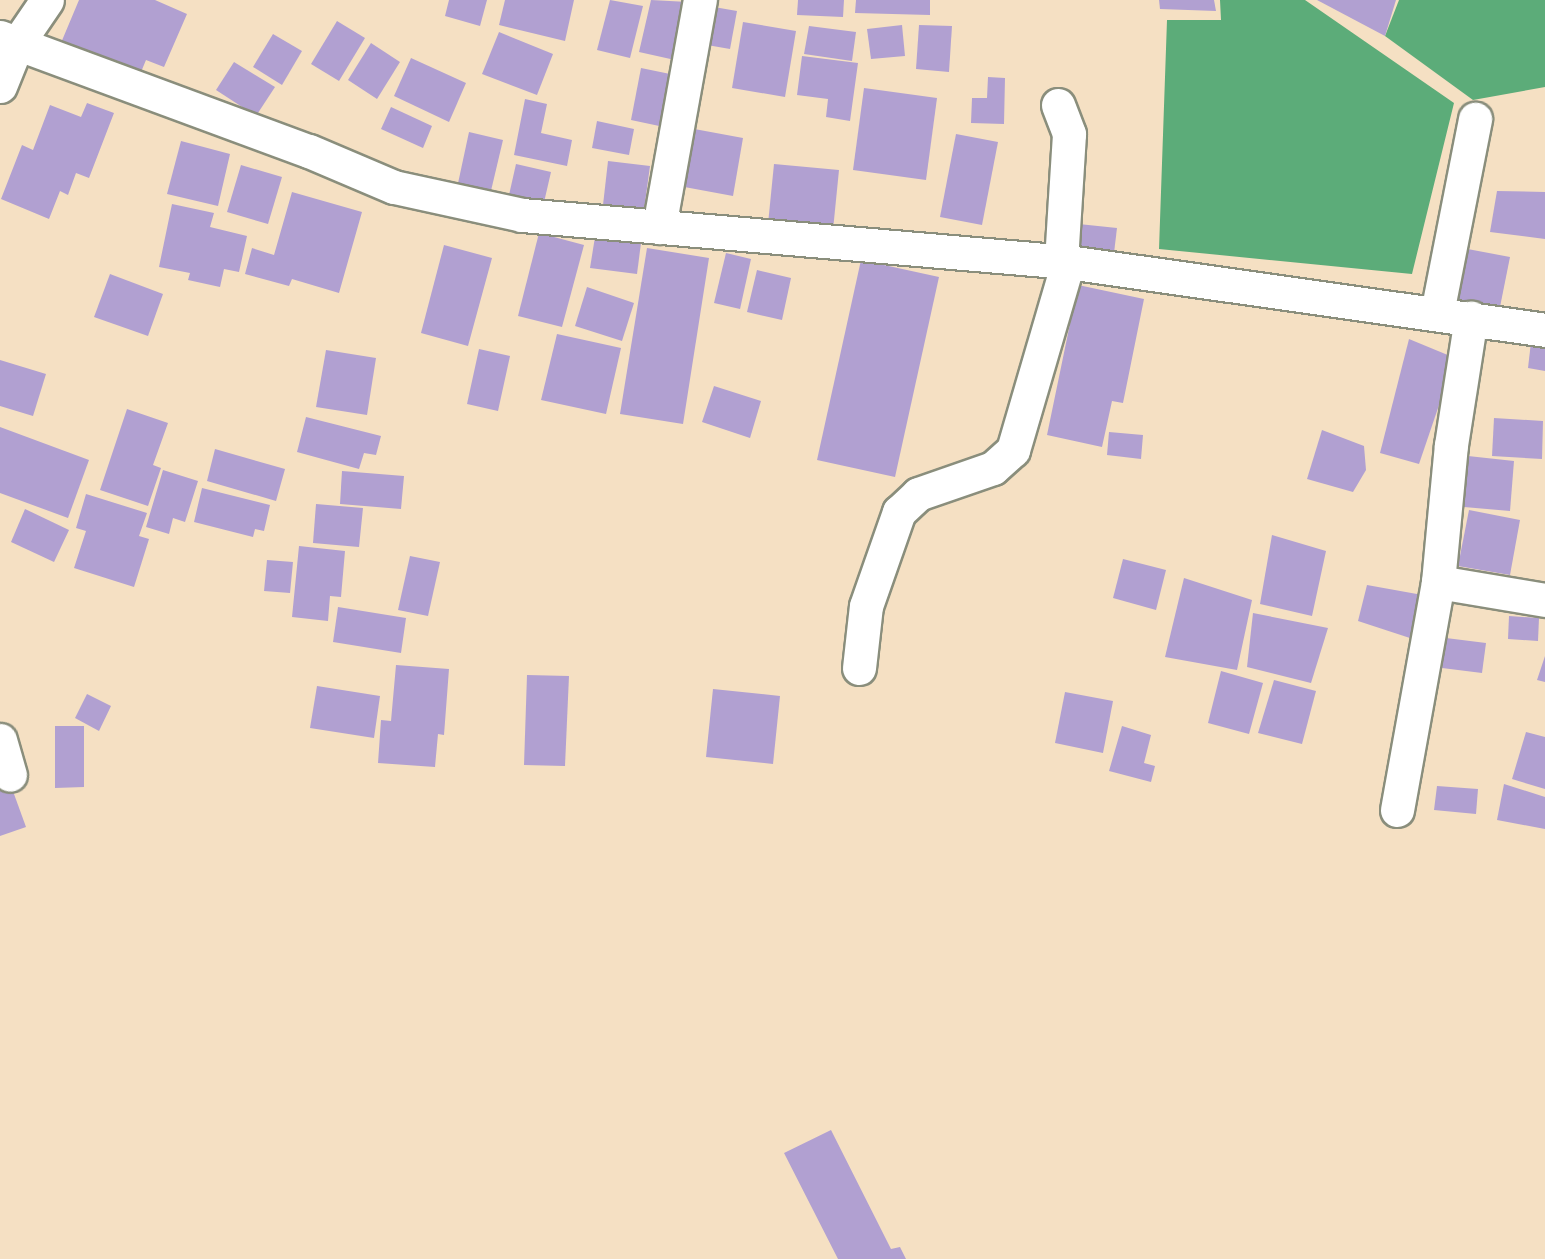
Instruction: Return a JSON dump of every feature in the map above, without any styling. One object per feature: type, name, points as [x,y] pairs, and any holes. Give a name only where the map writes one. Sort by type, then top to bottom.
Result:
[{"type":"street","points":[[0,86],[8,40],[47,0]]},
{"type":"street","points":[[659,227],[700,0]]},
{"type":"street","points":[[8,40],[309,151],[394,187],[522,215],[1065,262],[1437,312],[1545,330]]},
{"type":"street","points":[[859,668],[866,606],[899,512],[918,494],[993,468],[1013,450],[1065,262],[1069,134],[1058,105]]},
{"type":"street","points":[[1437,312],[1475,119]]},
{"type":"street","points":[[1397,810],[1438,582],[1451,445],[1471,318]]},
{"type":"street","points":[[1438,582],[1545,600]]},
{"type":"street","points":[[0,740],[10,775]]},
{"type":"green space","points":[[1220,0],[1305,0],[1454,103],[1412,274],[1159,249],[1167,20],[1221,20]]},
{"type":"green space","points":[[1399,0],[1545,0],[1545,87],[1473,100],[1385,36]]},
{"type":"building","points":[[79,0],[155,0],[187,14],[164,67],[146,60],[136,84],[58,50]]},
{"type":"building","points":[[449,0],[487,0],[480,26],[445,16]]},
{"type":"building","points":[[505,0],[574,0],[565,41],[499,25]]},
{"type":"building","points":[[610,0],[643,6],[630,58],[597,50]]},
{"type":"building","points":[[651,0],[688,2],[675,60],[639,52]]},
{"type":"building","points":[[798,0],[844,0],[843,17],[797,15]]},
{"type":"building","points":[[856,0],[930,0],[930,15],[855,13]]},
{"type":"building","points":[[1159,0],[1214,0],[1216,11],[1160,9]]},
{"type":"building","points":[[1317,0],[1396,0],[1385,36]]},
{"type":"building","points":[[714,7],[737,11],[730,49],[707,45]]},
{"type":"building","points":[[337,21],[365,38],[339,81],[311,64]]},
{"type":"building","points":[[743,22],[796,31],[785,97],[732,88]]},
{"type":"building","points":[[902,25],[905,56],[871,59],[867,29]]},
{"type":"building","points":[[919,25],[952,26],[949,72],[916,69]]},
{"type":"building","points":[[809,26],[856,32],[852,61],[804,54]]},
{"type":"building","points":[[499,32],[553,54],[537,95],[482,74]]},
{"type":"building","points":[[273,34],[302,51],[282,85],[253,67]]},
{"type":"building","points":[[371,43],[400,62],[377,99],[348,80]]},
{"type":"building","points":[[802,56],[858,63],[850,121],[826,117],[828,99],[797,95]]},
{"type":"building","points":[[411,58],[466,83],[449,122],[394,96]]},
{"type":"building","points":[[234,62],[275,87],[256,116],[216,90]]},
{"type":"building","points":[[641,68],[675,75],[664,127],[631,120]]},
{"type":"building","points":[[988,77],[1005,78],[1004,124],[971,123],[972,98],[987,98]]},
{"type":"building","points":[[864,88],[937,98],[926,180],[853,170]]},
{"type":"building","points":[[525,99],[547,104],[541,133],[572,140],[567,166],[514,155]]},
{"type":"building","points":[[87,103],[114,113],[89,178],[76,173],[68,195],[60,191],[49,219],[1,199],[22,145],[33,150],[50,105],[81,117]]},
{"type":"building","points":[[391,107],[432,126],[423,148],[381,129]]},
{"type":"building","points":[[597,121],[634,129],[629,155],[592,148]]},
{"type":"building","points":[[689,128],[743,138],[733,196],[679,186]]},
{"type":"building","points":[[469,132],[503,140],[490,195],[457,188]]},
{"type":"building","points":[[956,134],[998,142],[982,225],[940,217]]},
{"type":"building","points":[[181,141],[230,154],[218,206],[167,194]]},
{"type":"building","points":[[608,161],[650,166],[644,210],[603,205]]},
{"type":"building","points":[[516,164],[551,172],[542,211],[507,204]]},
{"type":"building","points":[[774,164],[839,170],[833,230],[768,224]]},
{"type":"building","points":[[241,165],[282,177],[268,224],[227,212]]},
{"type":"building","points":[[1497,191],[1545,192],[1545,239],[1490,232]]},
{"type":"building","points":[[292,192],[362,212],[339,293],[292,279],[289,286],[245,274],[252,248],[274,255]]},
{"type":"building","points":[[172,204],[214,213],[210,227],[247,236],[239,272],[224,269],[220,287],[188,280],[190,273],[159,267]]},
{"type":"building","points":[[1069,223],[1117,228],[1114,253],[1067,249]]},
{"type":"building","points":[[539,233],[584,245],[562,327],[518,316]]},
{"type":"building","points":[[595,237],[641,243],[637,274],[590,268]]},
{"type":"building","points":[[444,245],[492,258],[468,346],[421,333]]},
{"type":"building","points":[[1457,247],[1510,257],[1499,312],[1446,302]]},
{"type":"building","points":[[647,248],[709,258],[683,424],[620,414]]},
{"type":"building","points":[[726,253],[751,259],[740,309],[714,303]]},
{"type":"building","points":[[861,260],[939,277],[895,477],[817,460]]},
{"type":"building","points":[[757,270],[791,278],[782,320],[747,312]]},
{"type":"building","points":[[110,274],[163,294],[148,336],[94,317]]},
{"type":"building","points":[[1078,285],[1144,299],[1123,403],[1112,401],[1102,447],[1047,435]]},
{"type":"building","points":[[587,287],[634,303],[622,341],[575,326]]},
{"type":"building","points":[[557,334],[621,348],[606,414],[541,400]]},
{"type":"building","points":[[1409,339],[1455,358],[1419,464],[1380,453]]},
{"type":"building","points":[[1531,342],[1545,345],[1545,371],[1528,368]]},
{"type":"building","points":[[479,349],[510,356],[498,411],[467,404]]},
{"type":"building","points":[[326,350],[376,358],[367,415],[316,407]]},
{"type":"building","points":[[0,360],[46,374],[33,416],[0,406]]},
{"type":"building","points":[[714,386],[761,401],[750,438],[702,422]]},
{"type":"building","points":[[127,409],[168,423],[153,465],[161,468],[148,506],[100,490]]},
{"type":"building","points":[[306,417],[381,436],[376,455],[364,453],[359,469],[297,452]]},
{"type":"building","points":[[1494,418],[1543,421],[1542,459],[1492,456]]},
{"type":"building","points":[[0,427],[89,460],[68,518],[0,493]]},
{"type":"building","points":[[1322,430],[1364,446],[1366,470],[1353,492],[1307,479]]},
{"type":"building","points":[[1109,432],[1143,435],[1141,459],[1107,455]]},
{"type":"building","points":[[215,449],[285,469],[276,501],[207,481]]},
{"type":"building","points":[[1468,456],[1514,461],[1510,511],[1464,507]]},
{"type":"building","points":[[163,470],[198,481],[185,522],[173,518],[169,534],[146,527]]},
{"type":"building","points":[[342,471],[404,476],[401,509],[340,504]]},
{"type":"building","points":[[202,488],[270,505],[264,531],[255,529],[253,537],[194,522]]},
{"type":"building","points":[[86,494],[147,513],[139,536],[149,539],[134,587],[74,568],[86,531],[76,528]]},
{"type":"building","points":[[316,504],[363,508],[359,547],[313,543]]},
{"type":"building","points":[[25,509],[69,530],[54,562],[11,542]]},
{"type":"building","points":[[1469,510],[1520,520],[1510,575],[1458,566]]},
{"type":"building","points":[[1272,535],[1326,551],[1312,616],[1260,604]]},
{"type":"building","points":[[299,546],[345,551],[341,597],[330,596],[328,621],[292,617]]},
{"type":"building","points":[[410,556],[440,562],[428,616],[398,610]]},
{"type":"building","points":[[1123,559],[1166,570],[1156,610],[1113,598]]},
{"type":"building","points":[[267,560],[293,562],[290,593],[264,591]]},
{"type":"building","points":[[1184,578],[1252,600],[1237,670],[1165,657]]},
{"type":"building","points":[[1367,585],[1428,596],[1416,640],[1358,621]]},
{"type":"building","points":[[338,607],[406,618],[401,653],[333,642]]},
{"type":"building","points":[[1253,613],[1328,628],[1311,683],[1247,667]]},
{"type":"building","points":[[1509,616],[1539,618],[1538,641],[1508,639]]},
{"type":"building","points":[[1446,638],[1486,643],[1482,673],[1442,668]]},
{"type":"building","points":[[1545,656],[1545,682],[1537,680]]},
{"type":"building","points":[[396,665],[449,669],[444,735],[438,734],[435,767],[378,763],[381,720],[391,721]]},
{"type":"building","points":[[1221,671],[1263,683],[1249,734],[1208,723]]},
{"type":"building","points":[[527,675],[569,676],[565,766],[524,765]]},
{"type":"building","points":[[1274,680],[1316,691],[1302,744],[1258,733]]},
{"type":"building","points":[[317,686],[380,696],[374,738],[310,728]]},
{"type":"building","points":[[713,689],[780,696],[773,764],[706,757]]},
{"type":"building","points":[[1065,692],[1113,701],[1103,753],[1055,743]]},
{"type":"building","points":[[87,694],[111,706],[99,731],[75,718]]},
{"type":"building","points":[[55,726],[84,726],[84,787],[55,788]]},
{"type":"building","points":[[1122,726],[1151,735],[1144,763],[1155,766],[1151,782],[1109,771]]},
{"type":"building","points":[[1526,732],[1545,737],[1545,789],[1512,779]]},
{"type":"building","points":[[10,783],[26,827],[0,836],[0,787]]},
{"type":"building","points":[[1504,784],[1545,797],[1545,829],[1497,820]]},
{"type":"building","points":[[1437,786],[1478,789],[1476,814],[1434,810]]},
{"type":"building","points":[[831,1130],[891,1249],[900,1247],[906,1259],[838,1259],[784,1153]]}]
